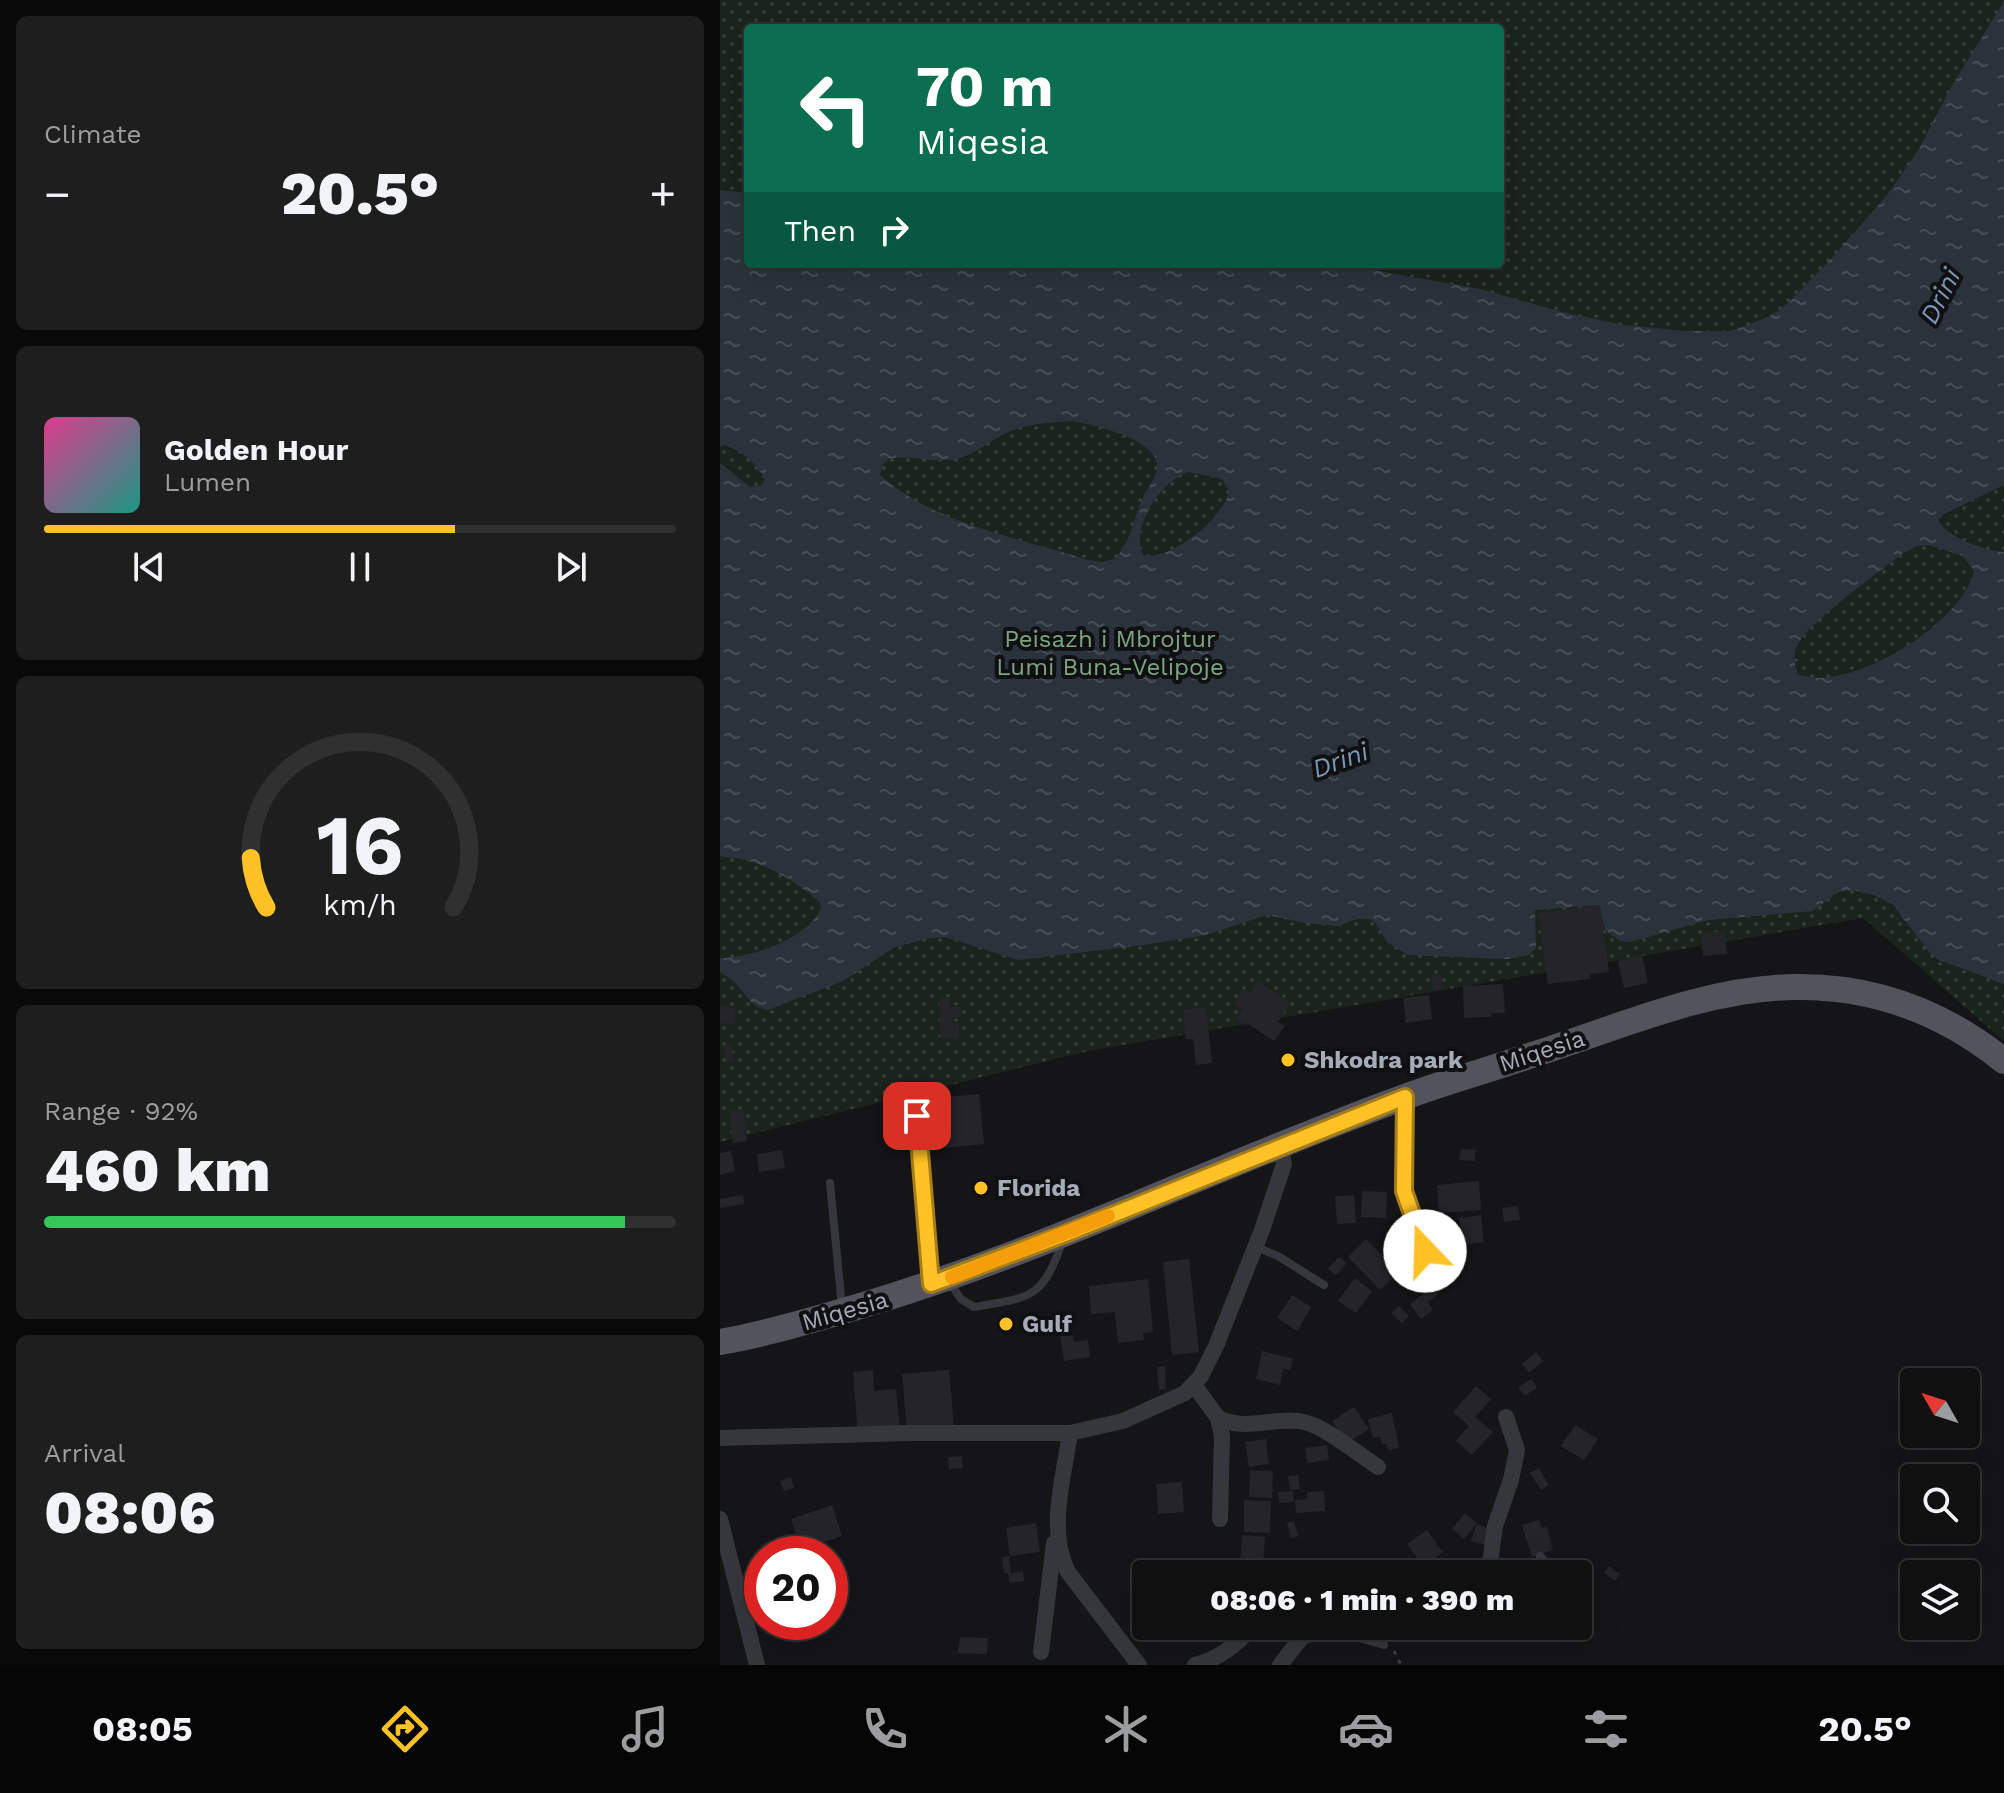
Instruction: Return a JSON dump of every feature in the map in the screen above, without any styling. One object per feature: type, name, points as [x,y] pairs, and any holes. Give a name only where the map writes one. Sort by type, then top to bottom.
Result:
[{"type":"main road","name":"Miqesia","points":[[720,1342],[753,1337],[939,1281],[1065,1234],[1405,1097],[1682,1006],[1727,995],[1793,987],[1832,988],[1880,995],[1919,1008],[1963,1030],[2004,1061]]},
{"type":"street","points":[[720,1438],[1070,1433],[1123,1421],[1185,1393],[1194,1385],[1216,1346],[1255,1247],[1284,1164],[1280,1145]]},
{"type":"street","points":[[1194,1385],[1218,1418],[1222,1436],[1220,1519]]},
{"type":"street","points":[[1490,1560],[1495,1526],[1511,1480],[1517,1450],[1506,1417]]},
{"type":"street","points":[[1218,1418],[1230,1424],[1244,1425],[1301,1421],[1313,1425],[1378,1467]]},
{"type":"street","points":[[1041,1652],[1070,1433]]},
{"type":"street","points":[[720,1519],[758,1664]]},
{"type":"street","points":[[1058,1522],[1062,1559],[1068,1572],[1139,1665]]},
{"type":"street","points":[[1195,1665],[1208,1662],[1242,1640]]},
{"type":"street","points":[[1280,1665],[1300,1640]]},
{"type":"lane","points":[[915,1088],[939,1281],[974,1307],[1005,1302],[1037,1291],[1051,1274],[1065,1234]]},
{"type":"lane","points":[[1405,1097],[1404,1191],[1425,1251],[1442,1280]]},
{"type":"lane","points":[[830,1183],[842,1312]]},
{"type":"lane","points":[[1255,1247],[1278,1256],[1324,1285]]},
{"type":"lane","points":[[1540,1556],[1544,1560]]},
{"type":"lane","points":[[1364,1640],[1384,1645]]},
{"type":"path","points":[[1384,1645],[1397,1653],[1401,1665]]},
{"type":"green space","name":"Peisazh i Mbrojtur Lumi Buna-Velipoje","points":[[720,0],[2004,0],[2004,1041],[1863,918],[1088,1051],[720,1142]]},
{"type":"water","name":"Peisazh i Mbrojtur Lumi Buna-Velipoje","points":[[2004,1],[2004,485],[1938,519],[1948,531],[1966,542],[2004,552],[2004,984],[1939,960],[1929,952],[1893,905],[1874,895],[1853,890],[1838,892],[1813,911],[1709,920],[1630,942],[1620,941],[1605,930],[1599,905],[1535,910],[1536,948],[1528,955],[1507,959],[1408,955],[1387,942],[1374,921],[1368,919],[1357,919],[1337,926],[1263,916],[1206,935],[1018,960],[945,937],[926,939],[895,947],[843,981],[768,1010],[754,1004],[720,972],[720,958],[747,955],[777,945],[804,929],[821,908],[820,902],[779,874],[748,861],[720,856],[720,463],[750,487],[762,485],[765,478],[742,454],[724,445],[720,447],[720,190],[744,193],[744,268],[1362,268],[1480,289],[1562,312],[1624,325],[1685,331],[1729,331],[1774,314],[1788,303],[1887,195],[1918,151],[1950,89]],"holes":[[[1073,421],[1139,442],[1156,459],[1157,470],[1125,545],[1115,559],[1102,562],[952,518],[902,492],[880,475],[883,464],[889,459],[957,459],[1022,427]],[[1189,472],[1222,479],[1229,492],[1225,502],[1194,536],[1167,552],[1143,555],[1141,531],[1151,506],[1169,484]],[[1930,545],[1963,556],[1974,571],[1965,591],[1949,612],[1901,650],[1873,664],[1845,674],[1819,678],[1798,674],[1795,651],[1816,623],[1902,554],[1917,546]]]},
{"type":"building","points":[[1600,905],[1609,972],[1590,974],[1590,979],[1548,984],[1538,913]]},
{"type":"building","points":[[1725,931],[1727,954],[1703,956],[1701,933]]},
{"type":"building","points":[[1642,955],[1648,983],[1624,988],[1618,961]]},
{"type":"building","points":[[1441,974],[1444,989],[1434,991],[1431,975]]},
{"type":"building","points":[[1258,980],[1291,1003],[1278,1022],[1285,1026],[1274,1041],[1236,1019],[1243,1010],[1234,1004],[1244,989],[1250,993]]},
{"type":"building","points":[[1503,984],[1505,1013],[1464,1018],[1463,986]]},
{"type":"building","points":[[1429,995],[1432,1019],[1406,1023],[1403,998]]},
{"type":"building","points":[[939,997],[950,997],[950,1007],[961,1007],[961,1017],[953,1017],[953,1025],[959,1024],[959,1037],[940,1038]]},
{"type":"building","points":[[720,1005],[736,1008],[734,1025],[720,1023]]},
{"type":"building","points":[[1206,1007],[1212,1063],[1196,1065],[1193,1039],[1186,1039],[1183,1010]]},
{"type":"building","points":[[724,1044],[732,1044],[733,1062],[726,1062]]},
{"type":"building","points":[[979,1094],[984,1144],[942,1148],[941,1134],[929,1135],[927,1113],[946,1111],[945,1097]]},
{"type":"building","points":[[743,1109],[747,1141],[733,1143],[729,1111]]},
{"type":"building","points":[[1461,1149],[1476,1150],[1475,1161],[1459,1160]]},
{"type":"building","points":[[782,1150],[785,1168],[759,1172],[757,1154]]},
{"type":"building","points":[[731,1151],[735,1171],[720,1175],[720,1153]]},
{"type":"building","points":[[1479,1181],[1481,1210],[1439,1213],[1437,1185]]},
{"type":"building","points":[[1362,1191],[1387,1192],[1386,1218],[1361,1217]]},
{"type":"building","points":[[743,1195],[744,1204],[720,1208],[720,1199]]},
{"type":"building","points":[[1354,1195],[1356,1223],[1337,1224],[1335,1196]]},
{"type":"building","points":[[1518,1206],[1520,1220],[1504,1222],[1502,1208]]},
{"type":"building","points":[[1481,1215],[1484,1242],[1463,1245],[1459,1218]]},
{"type":"building","points":[[1366,1239],[1399,1272],[1380,1290],[1348,1257]]},
{"type":"building","points":[[1339,1257],[1347,1263],[1336,1275],[1328,1269]]},
{"type":"building","points":[[1189,1259],[1199,1352],[1172,1355],[1163,1262]]},
{"type":"building","points":[[1355,1278],[1372,1291],[1356,1313],[1338,1301]]},
{"type":"building","points":[[1148,1279],[1153,1332],[1143,1333],[1144,1340],[1118,1343],[1115,1312],[1091,1314],[1089,1286]]},
{"type":"building","points":[[1433,1287],[1438,1295],[1428,1302],[1433,1310],[1421,1319],[1410,1304]]},
{"type":"building","points":[[1292,1295],[1311,1307],[1297,1331],[1277,1318]]},
{"type":"building","points":[[1399,1306],[1409,1316],[1402,1323],[1391,1313]]},
{"type":"building","points":[[1073,1335],[1074,1342],[1088,1340],[1090,1357],[1064,1361],[1060,1336]]},
{"type":"building","points":[[1262,1351],[1293,1359],[1290,1370],[1283,1369],[1280,1385],[1256,1379]]},
{"type":"building","points":[[1536,1352],[1543,1361],[1529,1373],[1522,1364]]},
{"type":"building","points":[[1165,1366],[1166,1389],[1159,1390],[1157,1367]]},
{"type":"building","points":[[873,1370],[874,1391],[896,1389],[900,1430],[858,1434],[853,1372]]},
{"type":"building","points":[[949,1370],[954,1427],[907,1431],[902,1374]]},
{"type":"building","points":[[1532,1379],[1537,1388],[1524,1396],[1518,1387]]},
{"type":"building","points":[[1476,1386],[1491,1399],[1475,1417],[1493,1432],[1472,1455],[1456,1441],[1469,1426],[1453,1412]]},
{"type":"building","points":[[1354,1407],[1369,1429],[1347,1443],[1332,1421]]},
{"type":"building","points":[[1392,1413],[1399,1448],[1388,1450],[1380,1437],[1373,1438],[1368,1419]]},
{"type":"building","points":[[1575,1425],[1598,1439],[1584,1460],[1561,1446]]},
{"type":"building","points":[[1266,1439],[1269,1464],[1249,1467],[1245,1442]]},
{"type":"building","points":[[1327,1445],[1329,1460],[1307,1463],[1305,1448]]},
{"type":"building","points":[[962,1456],[963,1468],[949,1469],[948,1457]]},
{"type":"building","points":[[1539,1468],[1549,1485],[1541,1490],[1530,1473]]},
{"type":"building","points":[[1250,1470],[1273,1471],[1272,1498],[1249,1497]]},
{"type":"building","points":[[1298,1475],[1300,1489],[1290,1490],[1288,1476]]},
{"type":"building","points":[[791,1477],[794,1488],[784,1491],[780,1481]]},
{"type":"building","points":[[1182,1482],[1184,1512],[1158,1514],[1156,1484]]},
{"type":"building","points":[[1293,1491],[1294,1502],[1279,1503],[1278,1492]]},
{"type":"building","points":[[1324,1491],[1325,1511],[1296,1513],[1295,1500],[1307,1499],[1307,1492]]},
{"type":"building","points":[[1244,1500],[1271,1501],[1270,1533],[1244,1532]]},
{"type":"building","points":[[832,1505],[842,1536],[796,1536],[791,1519]]},
{"type":"building","points":[[1465,1513],[1477,1523],[1464,1539],[1452,1529]]},
{"type":"building","points":[[1539,1520],[1542,1528],[1547,1527],[1553,1550],[1532,1557],[1522,1525]]},
{"type":"building","points":[[1294,1521],[1298,1536],[1291,1538],[1287,1523]]},
{"type":"building","points":[[1036,1523],[1040,1552],[1010,1556],[1006,1528]]},
{"type":"building","points":[[1477,1524],[1491,1529],[1485,1545],[1471,1541]]},
{"type":"building","points":[[1427,1530],[1443,1552],[1432,1560],[1419,1560],[1407,1544]]},
{"type":"building","points":[[1242,1535],[1265,1537],[1263,1560],[1240,1560]]},
{"type":"building","points":[[1009,1556],[1011,1573],[1023,1571],[1024,1581],[1010,1583],[1008,1573],[1004,1573],[1002,1557]]},
{"type":"building","points":[[1609,1566],[1620,1574],[1615,1581],[1604,1573]]},
{"type":"building","points":[[960,1637],[988,1638],[987,1654],[958,1653]]},
{"type":"slow traffic","points":[[952,1277],[1108,1216]]},
{"type":"place","name":"Shkodra park","points":[[1288,1060]]},
{"type":"place","name":"Florida","points":[[981,1188]]},
{"type":"place","name":"Gulf","points":[[1006,1324]]},
{"type":"route","points":[[917,1116],[931,1284],[1065,1234],[1405,1097],[1404,1191],[1425,1251]]},
{"type":"water label","name":"Drini","points":[[1940,296]]},
{"type":"water label","name":"Drini","points":[[1340,760]]}]
